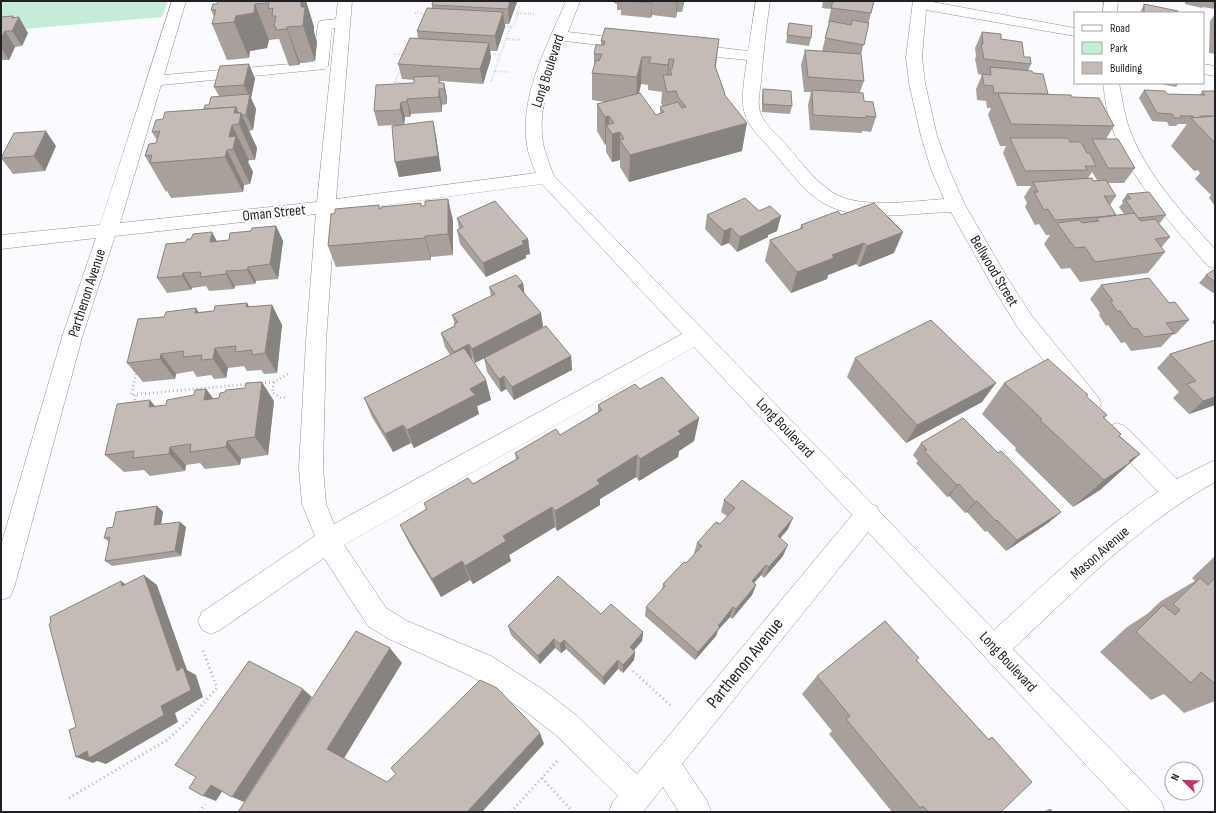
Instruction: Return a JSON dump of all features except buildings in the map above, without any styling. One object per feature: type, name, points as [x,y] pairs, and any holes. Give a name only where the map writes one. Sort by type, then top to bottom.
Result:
[{"type":"street","name":"Parthenon Avenue","points":[[1,588],[73,334],[108,230],[179,1]]},
{"type":"street","points":[[345,1],[326,207],[316,366],[311,468],[314,504],[341,564],[376,617],[398,630],[480,666],[532,699],[566,725],[631,803]]},
{"type":"street","name":"Long Boulevard","points":[[573,1],[537,99],[534,118],[534,136],[538,156],[546,178],[868,514],[1150,812]]},
{"type":"street","points":[[763,1],[754,56],[752,108],[754,118],[760,127],[786,156],[824,194],[842,205],[865,208],[956,204]]},
{"type":"street","points":[[1110,12],[1111,1]]},
{"type":"street","points":[[920,3],[1074,32]]},
{"type":"street","name":"Bellwood Street","points":[[920,3],[914,57],[917,83],[929,136],[940,170],[956,204],[1001,284],[1025,322],[1098,413],[1174,494]]},
{"type":"street","points":[[155,81],[320,66],[325,24],[343,23]]},
{"type":"street","points":[[559,36],[644,45]]},
{"type":"street","points":[[675,48],[754,56]]},
{"type":"street","points":[[1204,69],[1215,71]]},
{"type":"street","points":[[1111,84],[1118,118],[1123,134],[1132,151],[1166,203],[1186,229],[1215,261]]},
{"type":"street","name":"Oman Street","points":[[1,242],[326,207],[546,178]]},
{"type":"street","points":[[211,621],[329,540],[696,336]]},
{"type":"street","name":"Mason Avenue","points":[[994,648],[1097,554],[1174,494],[1212,475]]},
{"type":"street","name":"Parthenon Avenue","points":[[631,803],[868,514]]},
{"type":"street","points":[[664,763],[696,812]]},
{"type":"path","points":[[491,82],[520,5]]},
{"type":"path","points":[[414,13],[428,14],[425,21]]},
{"type":"path","points":[[518,13],[535,14]]},
{"type":"path","points":[[499,26],[512,27]]},
{"type":"path","points":[[507,39],[524,40]]},
{"type":"path","points":[[486,53],[500,55]]},
{"type":"path","points":[[394,54],[407,55],[396,82],[417,83]]},
{"type":"path","points":[[495,71],[510,72]]},
{"type":"path","points":[[258,383],[274,382],[283,376],[316,366]]},
{"type":"path","points":[[133,368],[136,375],[131,395],[251,384]]},
{"type":"path","points":[[133,408],[136,395]]},
{"type":"path","points":[[69,798],[177,733],[217,688],[196,631],[211,621]]},
{"type":"path","points":[[633,671],[671,706]]},
{"type":"path","points":[[511,812],[559,759]]},
{"type":"path","points":[[542,778],[573,812]]},
{"type":"path","points":[[200,812],[205,804]]},
{"type":"green space","points":[[1,1],[168,1],[162,17],[1,31]]}]
